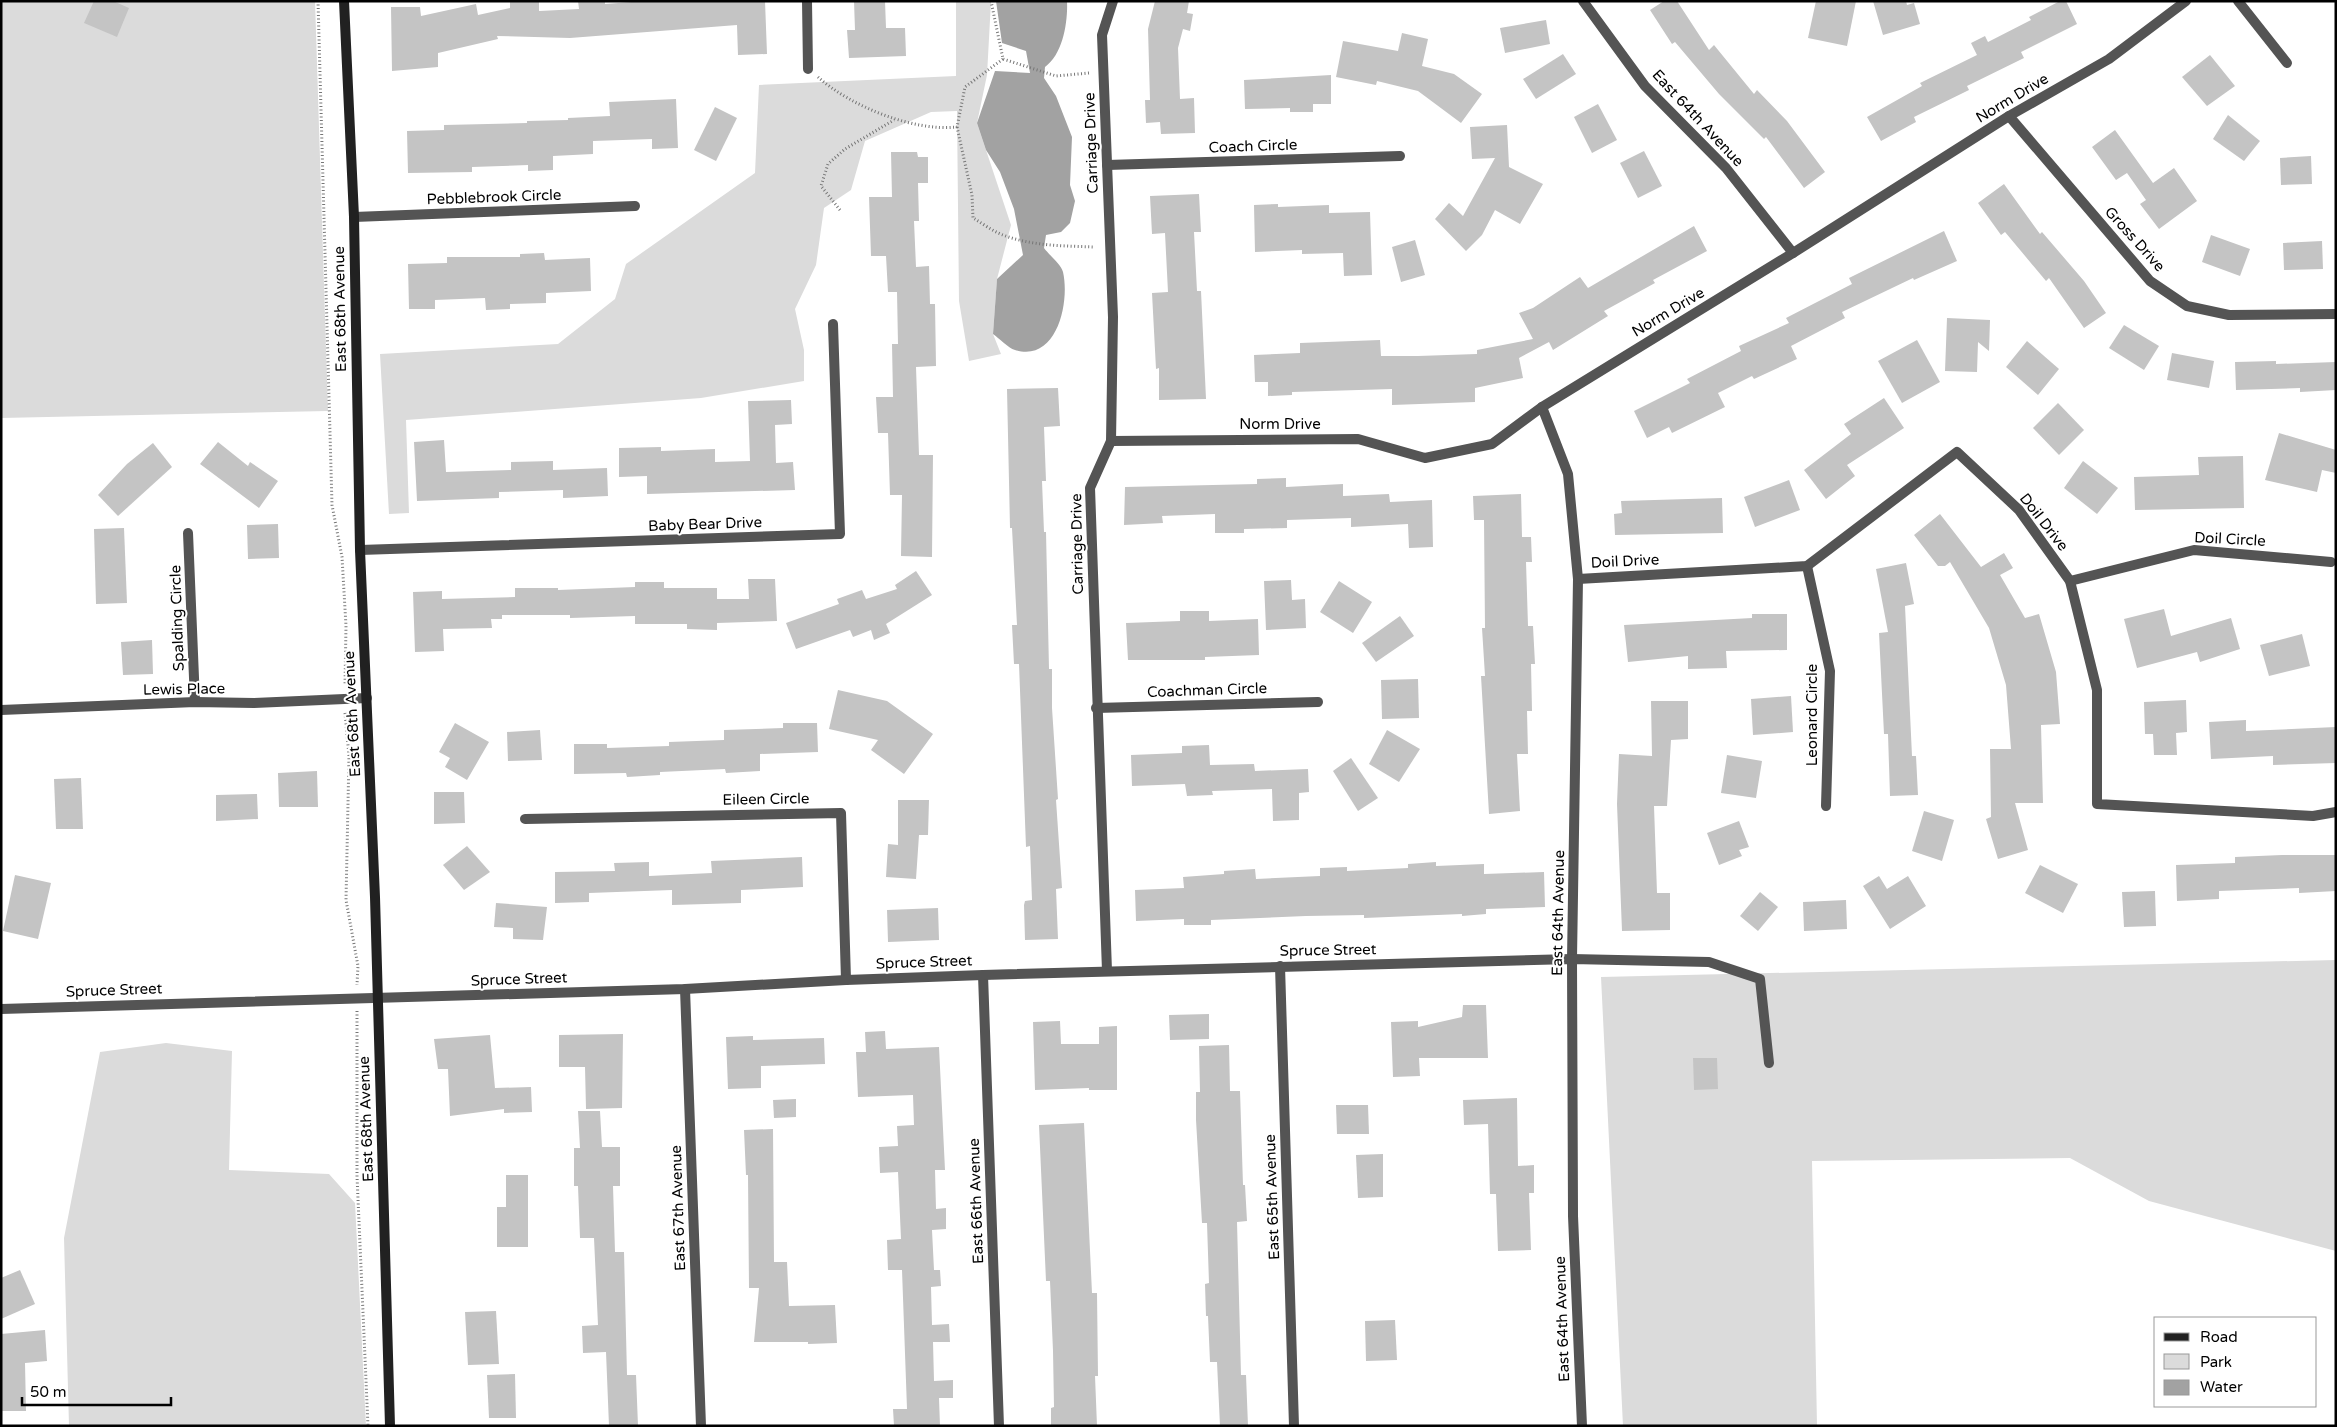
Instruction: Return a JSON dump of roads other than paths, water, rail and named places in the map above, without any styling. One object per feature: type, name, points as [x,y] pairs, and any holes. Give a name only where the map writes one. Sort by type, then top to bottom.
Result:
[{"type":"street","name":"East 68th Avenue","points":[[344,1],[354,217],[360,550],[375,897],[390,1426]]},
{"type":"street","points":[[807,1],[808,69]]},
{"type":"street","name":"Carriage Drive","points":[[1107,972],[1096,708],[1090,488],[1111,440],[1113,317],[1102,36],[1112,1]]},
{"type":"street","name":"East 64th Avenue","points":[[1583,1],[1645,86],[1726,168],[1793,253]]},
{"type":"street","name":"Norm Drive","points":[[1111,440],[1358,439],[1425,458],[1492,444],[1542,407],[1793,253],[2009,116],[2109,60],[2186,1]]},
{"type":"street","points":[[2238,1],[2287,63]]},
{"type":"street","name":"Gross Drive","points":[[2009,116],[2150,281],[2187,306],[2229,315],[2336,314]]},
{"type":"street","name":"Coach Circle","points":[[1107,165],[1400,156]]},
{"type":"street","name":"Pebblebrook Circle","points":[[354,217],[635,206]]},
{"type":"street","name":"Baby Bear Drive","points":[[360,550],[840,534],[833,324]]},
{"type":"street","name":"East 64th Avenue","points":[[1542,407],[1568,474],[1578,579],[1572,959],[1573,1216],[1582,1426]]},
{"type":"street","name":"Doil Drive","points":[[1578,579],[1807,566],[1957,452],[2019,510],[2070,582],[2098,690],[2097,804],[2313,816],[2336,812]]},
{"type":"street","name":"Spalding Circle","points":[[188,533],[195,702]]},
{"type":"street","name":"Doil Circle","points":[[2070,582],[2194,550],[2331,562]]},
{"type":"street","name":"Leonard Circle","points":[[1807,566],[1830,671],[1826,806]]},
{"type":"street","name":"Lewis Place","points":[[1,710],[195,702],[254,703],[367,698]]},
{"type":"street","name":"Coachman Circle","points":[[1096,708],[1318,702]]},
{"type":"street","name":"Eileen Circle","points":[[525,819],[841,813],[846,980]]},
{"type":"street","name":"Spruce Street","points":[[1,1009],[684,989],[846,980],[1280,966],[1572,959],[1709,962],[1760,979],[1769,1063]]},
{"type":"street","name":"East 65th Avenue","points":[[1280,966],[1294,1426]]},
{"type":"street","name":"East 66th Avenue","points":[[983,975],[999,1426]]},
{"type":"street","name":"East 67th Avenue","points":[[684,989],[701,1426]]},
{"type":"water","points":[[996,1],[1067,1],[1067,18],[1063,37],[1056,54],[1045,67],[1044,78],[1056,96],[1072,137],[1070,185],[1075,201],[1070,223],[1061,232],[1046,235],[1044,248],[1063,272],[1065,284],[1062,313],[1050,339],[1041,348],[1029,352],[1012,349],[993,334],[997,279],[1023,255],[1014,209],[1000,172],[986,150],[977,123],[995,71],[1030,73],[1026,51],[1002,43]]}]
